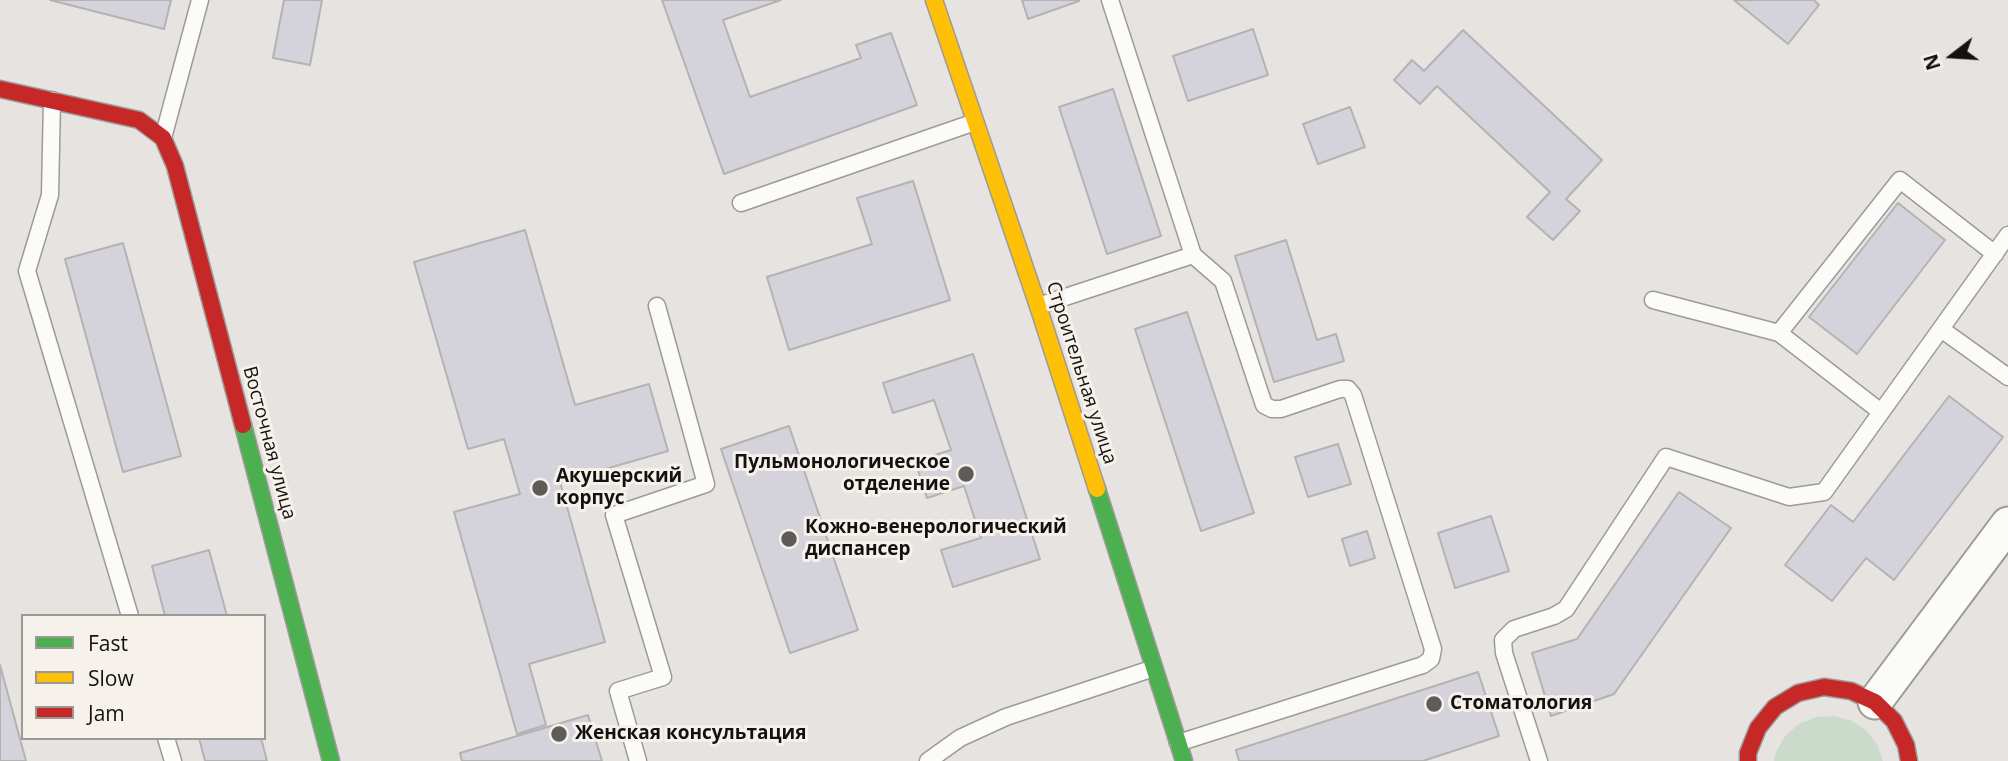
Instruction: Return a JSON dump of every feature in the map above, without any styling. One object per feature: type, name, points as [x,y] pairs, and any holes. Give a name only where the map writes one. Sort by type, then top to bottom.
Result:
[{"type":"street","name":"Строительная улица","points":[[934,0],[1038,306],[1184,761]]},
{"type":"street","points":[[0,89],[139,120],[163,138]]},
{"type":"street","name":"Восточная улица","points":[[163,138],[175,166],[331,761]]},
{"type":"street","points":[[1875,702],[2008,524]]},
{"type":"street","points":[[1748,761],[1748,752],[1758,727],[1775,707],[1798,693],[1824,687],[1850,691],[1875,702],[1894,721],[1906,745],[1909,761]]},
{"type":"lane","points":[[163,138],[200,0]]},
{"type":"lane","points":[[1110,0],[1193,255],[1223,281],[1264,405],[1281,409],[1348,389],[1353,395],[1433,649],[1431,659],[1423,664],[1178,743]]},
{"type":"lane","points":[[52,100],[50,195],[27,271],[129,614]]},
{"type":"lane","points":[[741,203],[975,122]]},
{"type":"lane","points":[[1779,333],[1900,180],[1995,254]]},
{"type":"lane","points":[[1539,761],[1504,653],[1503,640],[1514,629],[1554,616],[1566,609],[1666,457],[1789,496],[1824,492],[2008,235]]},
{"type":"lane","points":[[1038,306],[1193,255]]},
{"type":"lane","points":[[1653,300],[1779,333],[1881,412]]},
{"type":"lane","points":[[638,761],[618,691],[663,677],[614,515],[706,484],[657,306]]},
{"type":"lane","points":[[1941,328],[2008,377]]},
{"type":"lane","points":[[928,761],[960,738],[1006,717],[1155,668]]},
{"type":"lane","points":[[167,740],[173,761]]},
{"type":"green space","points":[[1834,716],[1852,721],[1867,731],[1878,746],[1883,761],[1774,761],[1785,736],[1799,724],[1816,717]]},
{"type":"building","points":[[50,0],[171,0],[164,29]]},
{"type":"building","points":[[284,0],[322,0],[310,65],[273,58]]},
{"type":"building","points":[[662,0],[781,0],[723,20],[750,97],[861,58],[856,45],[891,33],[917,105],[724,174]]},
{"type":"building","points":[[1022,0],[1079,0],[1079,1],[1028,19]]},
{"type":"building","points":[[1734,0],[1814,0],[1819,5],[1788,44]]},
{"type":"building","points":[[1253,29],[1268,75],[1188,101],[1173,56]]},
{"type":"building","points":[[1463,30],[1602,160],[1566,199],[1580,211],[1553,240],[1527,217],[1550,192],[1437,86],[1420,104],[1394,80],[1412,60],[1424,71]]},
{"type":"building","points":[[1113,89],[1161,236],[1107,254],[1059,107]]},
{"type":"building","points":[[1350,107],[1365,147],[1318,164],[1303,124]]},
{"type":"building","points":[[913,181],[950,300],[789,350],[767,277],[872,244],[857,198]]},
{"type":"building","points":[[1898,203],[1945,240],[1857,354],[1809,317]]},
{"type":"building","name":"Акушерский корпус","points":[[525,230],[575,405],[649,384],[668,451],[560,482],[605,642],[529,664],[546,725],[517,734],[454,512],[520,494],[504,439],[468,449],[414,262]]},
{"type":"building","points":[[1286,240],[1317,340],[1336,334],[1344,361],[1274,382],[1235,256]]},
{"type":"building","points":[[123,243],[181,456],[123,472],[65,259]]},
{"type":"building","points":[[1187,312],[1254,513],[1201,531],[1135,329]]},
{"type":"building","name":"Пульмонологическое отделение","points":[[973,354],[1040,559],[953,587],[941,550],[981,538],[964,486],[927,498],[915,461],[951,450],[934,400],[893,413],[883,383]]},
{"type":"building","points":[[1949,396],[2003,437],[1894,580],[1866,558],[1832,601],[1785,565],[1831,505],[1853,522]]},
{"type":"building","name":"Кожно-венерологический диспансер","points":[[789,426],[858,630],[790,653],[721,449]]},
{"type":"building","points":[[1338,444],[1351,484],[1308,497],[1295,457]]},
{"type":"building","points":[[1679,492],[1731,528],[1614,694],[1551,716],[1532,653],[1577,639]]},
{"type":"building","points":[[1491,516],[1509,571],[1455,588],[1438,533]]},
{"type":"building","points":[[1367,531],[1375,558],[1350,566],[1342,539]]},
{"type":"building","points":[[209,550],[226,614],[164,614],[152,566]]},
{"type":"building","points":[[0,665],[26,761],[0,761]]},
{"type":"building","name":"Стоматология","points":[[1478,672],[1499,736],[1423,761],[1239,761],[1236,750]]},
{"type":"building","name":"Женская консультация","points":[[588,715],[602,761],[462,761],[460,753]]},
{"type":"building","points":[[200,740],[262,740],[267,761],[205,761]]},
{"type":"traffic: fast","points":[[243,425],[331,761]]},
{"type":"traffic: fast","points":[[1097,489],[1184,761]]},
{"type":"traffic: slow","points":[[934,0],[1097,489]]},
{"type":"traffic: jam","points":[[0,89],[139,120],[163,138],[175,166],[243,425]]},
{"type":"traffic: jam","points":[[1748,761],[1748,753],[1758,728],[1775,707],[1798,693],[1824,687],[1851,691],[1875,702],[1894,721],[1906,745],[1909,761]]},
{"type":"place","name":"Пульмонологическое отделение","points":[[966,474]]},
{"type":"place","name":"Акушерский корпус","points":[[540,488]]},
{"type":"place","name":"Кожно-венерологический диспансер","points":[[789,539]]},
{"type":"place","name":"Стоматология","points":[[1434,704]]},
{"type":"place","name":"Женская консультация","points":[[559,734]]}]
